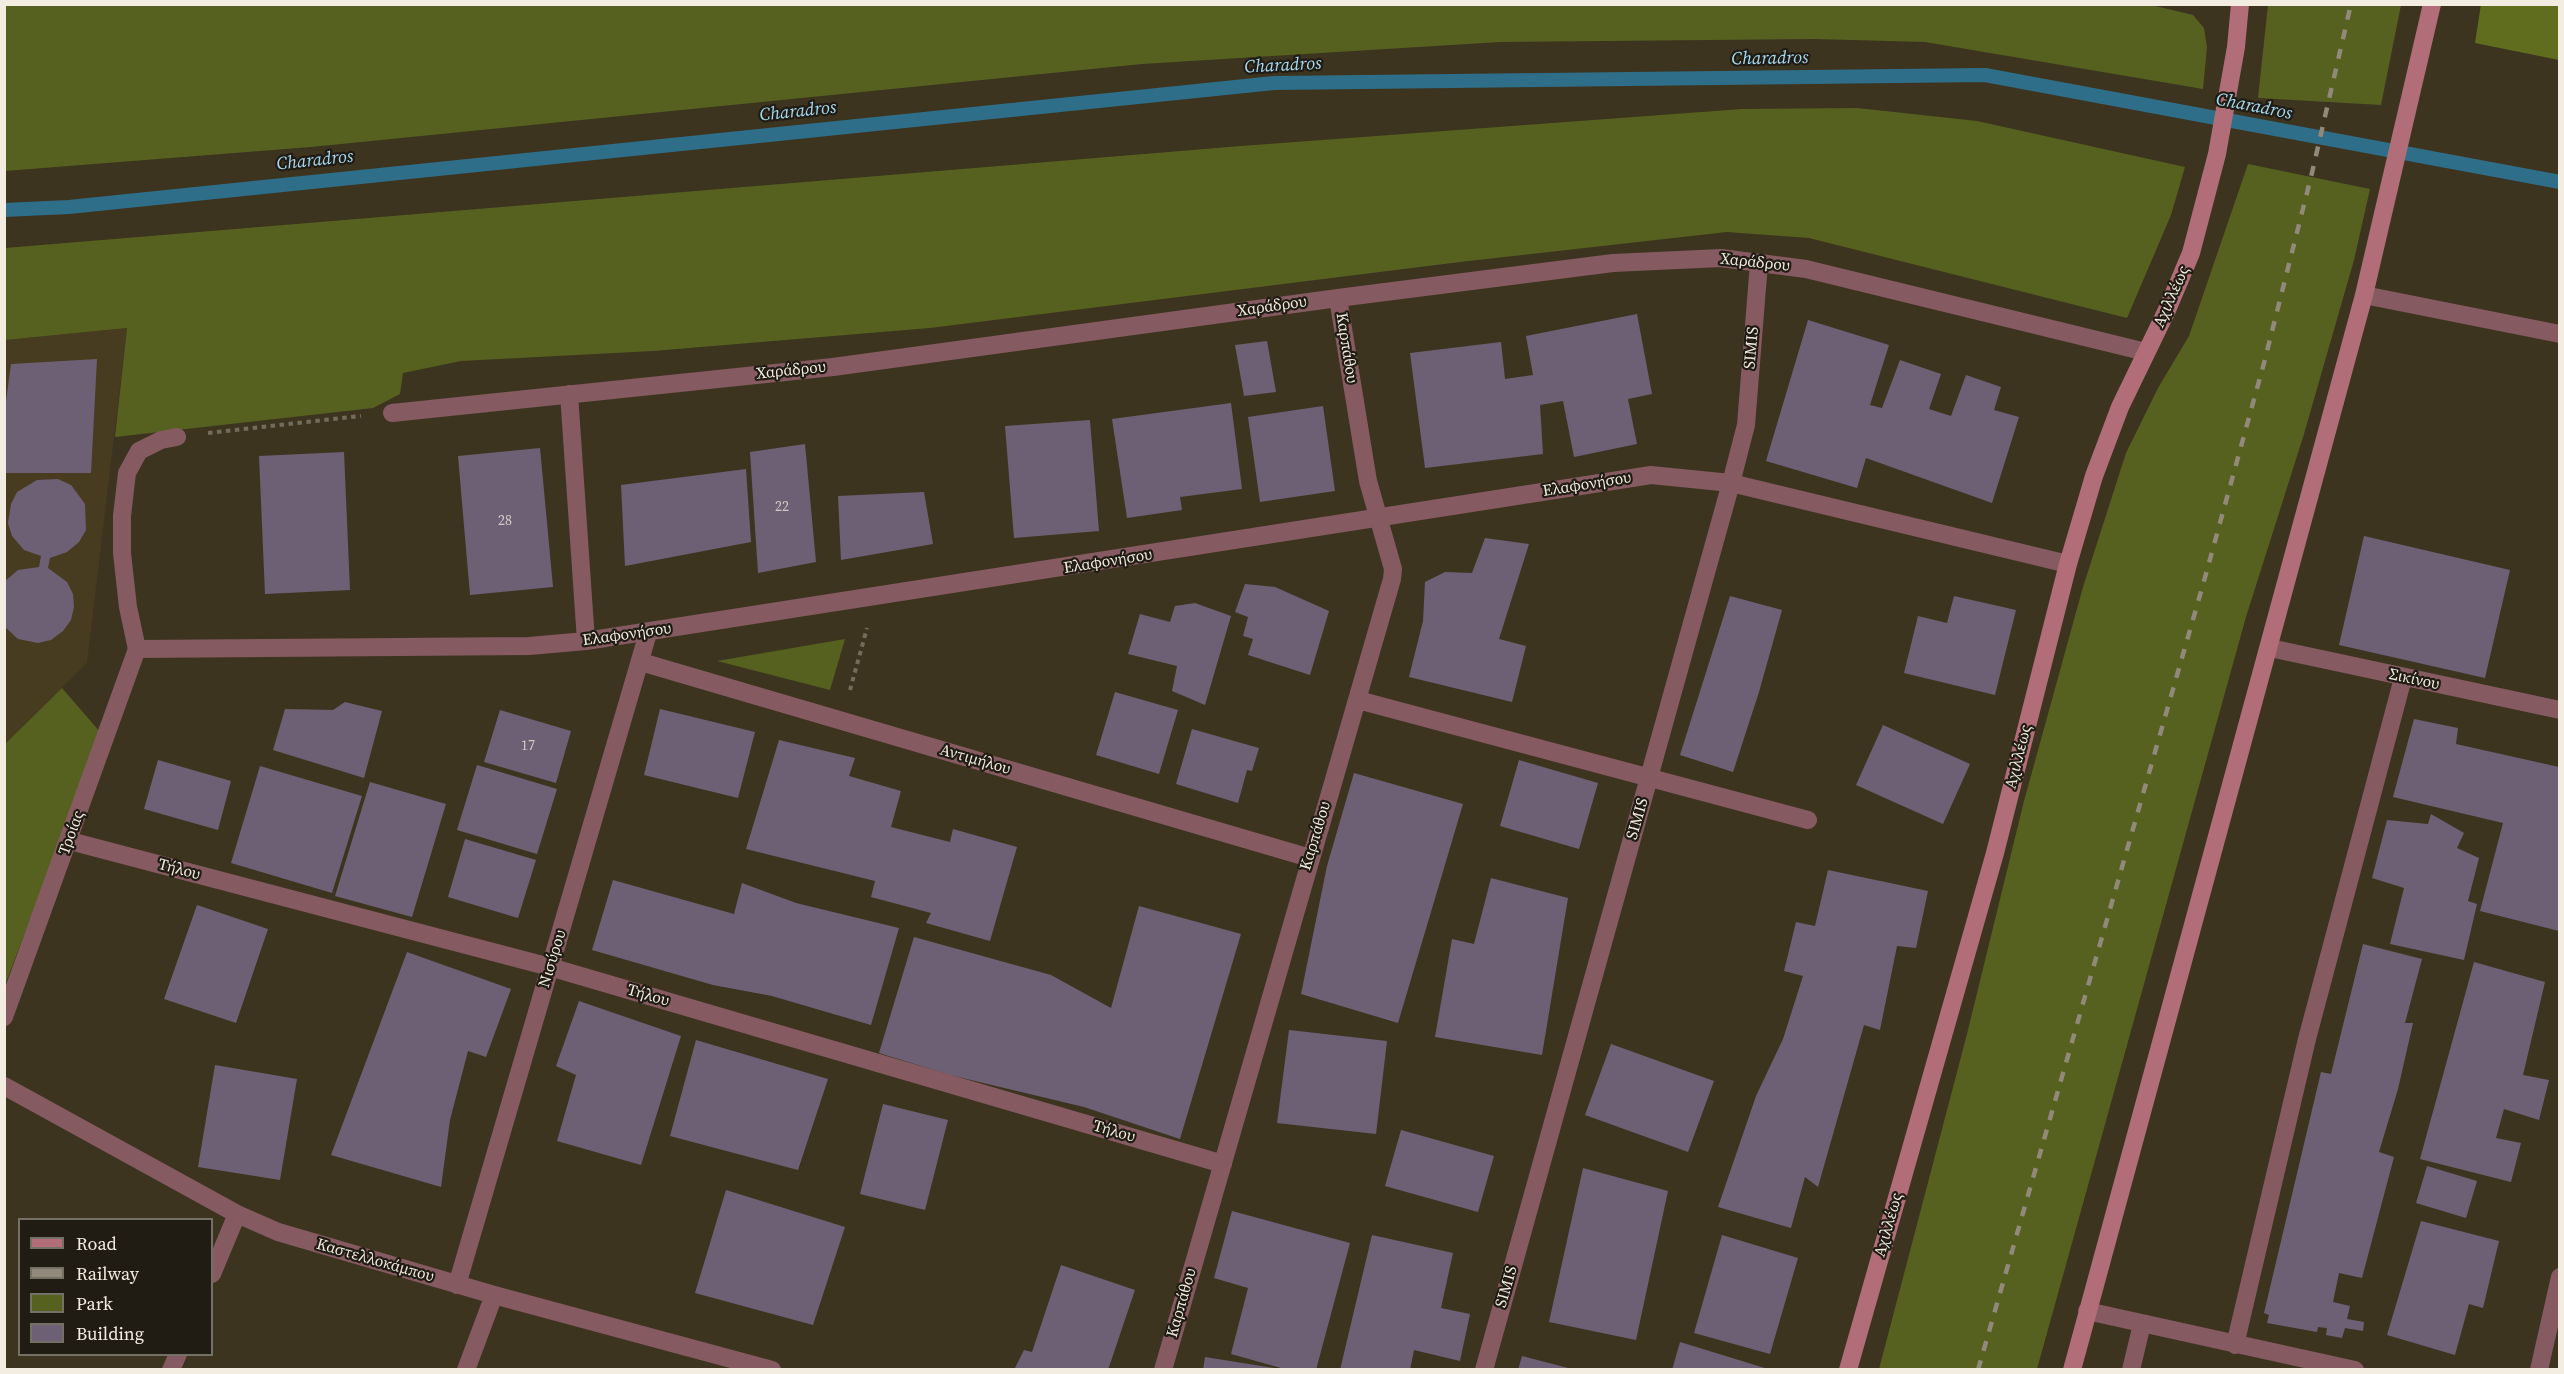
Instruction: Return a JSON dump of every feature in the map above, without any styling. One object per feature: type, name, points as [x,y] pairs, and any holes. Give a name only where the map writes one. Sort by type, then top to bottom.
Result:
[{"type":"street","name":"Αχιλλέως","points":[[1848,1370],[1995,854],[2068,564],[2108,436],[2191,254],[2217,154],[2241,4]]},
{"type":"street","points":[[2072,1370],[2270,648],[2364,295],[2392,186],[2432,4]]},
{"type":"street","name":"Χαράδρου","points":[[392,413],[937,354],[1338,298],[1613,263],[1721,258],[1849,278],[2146,352]]},
{"type":"street","name":"SIMIS","points":[[1484,1370],[1746,425],[1759,263]]},
{"type":"street","points":[[2364,295],[2559,334]]},
{"type":"street","name":"Καρπάθου","points":[[1163,1370],[1392,579],[1393,568],[1364,460],[1338,298]]},
{"type":"street","points":[[569,394],[586,641]]},
{"type":"street","points":[[137,649],[128,607],[122,553],[122,516],[127,473],[139,451],[161,440],[177,437]]},
{"type":"street","name":"Ελαφονήσου","points":[[137,649],[529,646],[586,641],[875,598],[1651,475],[1731,483],[2068,564]]},
{"type":"street","name":"Νισύρου","points":[[457,1285],[648,633]]},
{"type":"street","name":"Σικίνου","points":[[2270,648],[2559,710]]},
{"type":"street","name":"Τροίας","points":[[4,1017],[70,841],[137,649]]},
{"type":"street","name":"Αντιμήλου","points":[[641,662],[1310,858]]},
{"type":"street","points":[[2235,1345],[2307,1038],[2403,678]]},
{"type":"street","points":[[1358,700],[1808,820]]},
{"type":"street","name":"Τήλου","points":[[70,841],[550,967],[1222,1164]]},
{"type":"street","name":"Καστελλοκάμπου","points":[[4,1086],[237,1214],[299,1240],[772,1370]]},
{"type":"street","points":[[213,1272],[237,1214]]},
{"type":"street","points":[[2539,1370],[2559,1277]]},
{"type":"street","points":[[466,1370],[494,1295]]},
{"type":"street","points":[[2087,1311],[2355,1370]]},
{"type":"street","points":[[2131,1370],[2142,1323]]},
{"type":"path","points":[[177,437],[392,413]]},
{"type":"path","points":[[842,720],[875,598]]},
{"type":"shaded area","points":[[127,328],[87,663],[5,744],[5,340]]},
{"type":"green space","points":[[2147,4],[2193,15],[2204,28],[2207,47],[2203,89],[1925,42],[1815,39],[1500,42],[1142,64],[311,147],[5,171],[5,5]]},
{"type":"green space","points":[[2481,4],[2559,5],[2559,60],[2475,43]]},
{"type":"green space","points":[[2268,5],[2401,5],[2381,105],[2258,98]]},
{"type":"green space","points":[[1857,108],[1977,121],[2185,167],[2171,215],[2127,318],[1809,238],[1727,232],[1460,262],[930,328],[653,351],[461,361],[403,373],[400,394],[373,408],[115,437],[127,328],[5,340],[5,248],[1241,146],[1742,109]]},
{"type":"green space","points":[[2248,164],[2370,189],[2354,260],[2304,434],[2246,617],[2037,1369],[1879,1369],[1967,1034],[2024,801],[2083,587],[2126,453],[2158,388],[2189,336]]},
{"type":"green space","points":[[845,639],[830,690],[717,661]]},
{"type":"green space","points":[[62,688],[101,733],[5,985],[5,744]]},
{"type":"building","points":[[1637,314],[1652,394],[1628,399],[1637,444],[1574,457],[1563,401],[1540,405],[1543,454],[1425,468],[1410,353],[1501,342],[1505,379],[1533,375],[1526,336]]},
{"type":"building","points":[[1808,320],[1889,345],[1870,405],[1882,408],[1900,360],[1941,374],[1929,409],[1951,416],[1966,375],[2001,387],[1994,410],[2019,417],[1992,503],[1866,458],[1857,488],[1766,461]]},
{"type":"building","points":[[1267,341],[1276,392],[1244,396],[1235,345]]},
{"type":"building","points":[[97,359],[91,473],[4,473],[4,416],[11,364]]},
{"type":"building","points":[[1231,403],[1242,489],[1180,497],[1182,510],[1127,518],[1112,419]]},
{"type":"building","points":[[1323,406],[1335,491],[1260,502],[1248,417]]},
{"type":"building","points":[[1090,420],[1099,531],[1014,538],[1005,426]]},
{"type":"building","points":[[805,444],[816,562],[758,573],[750,452]]},
{"type":"building","points":[[540,448],[553,587],[470,595],[458,456]]},
{"type":"building","points":[[344,452],[350,590],[265,594],[259,456]]},
{"type":"building","points":[[746,469],[751,542],[625,566],[621,485]]},
{"type":"building","points":[[58,479],[71,485],[85,504],[86,530],[79,542],[67,552],[50,558],[48,568],[67,582],[73,594],[74,607],[71,620],[63,631],[51,640],[38,643],[18,639],[4,626],[4,582],[18,570],[39,567],[41,556],[24,550],[12,536],[8,523],[11,504],[17,492],[37,480]]},
{"type":"building","points":[[924,492],[933,544],[841,560],[838,496]]},
{"type":"building","points":[[2364,536],[2510,570],[2485,678],[2339,645]]},
{"type":"building","points":[[1485,538],[1529,544],[1499,639],[1526,646],[1512,702],[1409,677],[1423,621],[1425,582],[1445,572],[1472,573]]},
{"type":"building","points":[[1245,584],[1275,587],[1329,611],[1310,675],[1248,655],[1253,639],[1243,636],[1248,617],[1235,612]]},
{"type":"building","points":[[1730,596],[1782,610],[1733,772],[1680,755]]},
{"type":"building","points":[[1954,596],[2016,610],[1995,695],[1904,673],[1918,616],[1947,623]]},
{"type":"building","points":[[1195,603],[1231,616],[1205,705],[1172,691],[1177,666],[1128,654],[1140,614],[1170,622],[1175,606]]},
{"type":"building","points":[[1115,692],[1178,710],[1159,774],[1096,755]]},
{"type":"building","points":[[345,702],[382,711],[364,778],[273,750],[285,709],[333,710]]},
{"type":"building","points":[[660,709],[755,732],[738,798],[644,775]]},
{"type":"building","points":[[500,710],[571,731],[556,783],[484,762]]},
{"type":"building","points":[[2414,719],[2458,728],[2456,744],[2559,767],[2559,931],[2480,911],[2503,823],[2393,797]]},
{"type":"building","points":[[1883,725],[1970,764],[1943,824],[1856,785]]},
{"type":"building","points":[[1192,729],[1259,748],[1252,771],[1247,770],[1238,803],[1176,784]]},
{"type":"building","points":[[779,740],[855,758],[849,776],[901,791],[891,827],[950,842],[953,829],[1017,847],[990,941],[926,923],[931,913],[871,897],[875,881],[746,849]]},
{"type":"building","points":[[158,760],[231,781],[218,830],[144,809]]},
{"type":"building","points":[[1519,760],[1598,783],[1579,849],[1500,826]]},
{"type":"building","points":[[477,765],[557,789],[537,854],[457,830]]},
{"type":"building","points":[[260,766],[362,796],[332,893],[231,863]]},
{"type":"building","points":[[1354,773],[1463,804],[1398,1023],[1301,994],[1327,866]]},
{"type":"building","points":[[370,782],[446,804],[412,917],[335,896]]},
{"type":"building","points":[[2431,814],[2464,833],[2457,848],[2479,858],[2468,901],[2477,904],[2464,960],[2390,944],[2404,888],[2372,878],[2387,820],[2428,824]]},
{"type":"building","points":[[465,839],[536,860],[518,918],[448,897]]},
{"type":"building","points":[[1828,870],[1928,891],[1916,948],[1897,946],[1880,1030],[1864,1025],[1818,1187],[1805,1177],[1791,1228],[1718,1207],[1756,1096],[1783,1039],[1803,976],[1784,971],[1796,922],[1815,926]]},
{"type":"building","points":[[1491,878],[1568,898],[1542,1055],[1435,1037],[1452,939],[1474,944]]},
{"type":"building","points":[[613,880],[734,914],[742,883],[796,903],[899,928],[871,1025],[772,996],[713,985],[592,950]]},
{"type":"building","points":[[197,905],[268,929],[236,1023],[164,999]]},
{"type":"building","points":[[1139,906],[1241,934],[1180,1139],[1084,1107],[950,1075],[879,1053],[914,937],[1051,975],[1111,1008]]},
{"type":"building","points":[[2363,944],[2422,959],[2405,1023],[2413,1023],[2398,1089],[2379,1152],[2394,1157],[2362,1278],[2339,1273],[2333,1302],[2350,1306],[2347,1319],[2364,1322],[2363,1331],[2345,1328],[2342,1338],[2326,1335],[2327,1328],[2318,1327],[2317,1332],[2267,1323],[2269,1315],[2264,1313],[2321,1072],[2331,1074]]},
{"type":"building","points":[[407,952],[511,989],[486,1057],[468,1051],[450,1120],[441,1187],[331,1155]]},
{"type":"building","points":[[2474,962],[2545,982],[2523,1075],[2549,1080],[2539,1120],[2504,1109],[2496,1138],[2521,1143],[2511,1182],[2420,1159]]},
{"type":"building","points":[[579,1001],[681,1036],[641,1165],[557,1141],[576,1075],[556,1066]]},
{"type":"building","points":[[1289,1030],[1387,1041],[1376,1134],[1277,1123]]},
{"type":"building","points":[[696,1040],[828,1079],[798,1170],[670,1136]]},
{"type":"building","points":[[1611,1044],[1714,1081],[1688,1152],[1585,1115]]},
{"type":"building","points":[[215,1065],[297,1079],[280,1180],[198,1167]]},
{"type":"building","points":[[883,1104],[948,1120],[925,1210],[860,1194]]},
{"type":"building","points":[[1401,1130],[1494,1156],[1478,1212],[1385,1186]]},
{"type":"building","points":[[2427,1166],[2477,1181],[2466,1218],[2416,1203]]},
{"type":"building","points":[[1583,1168],[1668,1191],[1636,1340],[1549,1322]]},
{"type":"building","points":[[726,1190],[845,1227],[813,1325],[695,1293]]},
{"type":"building","points":[[1232,1211],[1350,1243],[1316,1370],[1288,1370],[1231,1354],[1248,1288],[1214,1278]]},
{"type":"building","points":[[2421,1221],[2499,1241],[2483,1308],[2469,1304],[2455,1355],[2387,1335]]},
{"type":"building","points":[[1372,1235],[1453,1253],[1441,1308],[1470,1314],[1460,1361],[1414,1350],[1410,1370],[1340,1370]]},
{"type":"building","points":[[1722,1235],[1798,1258],[1770,1354],[1694,1333]]},
{"type":"building","points":[[1061,1265],[1135,1290],[1108,1370],[1014,1370],[1024,1350],[1032,1352]]},
{"type":"building","points":[[1680,1342],[1768,1369],[1768,1370],[1672,1370]]},
{"type":"building","points":[[1522,1356],[1572,1369],[1518,1370]]},
{"type":"building","points":[[1205,1357],[1274,1368],[1274,1370],[1203,1370]]},
{"type":"waterway","name":"Charadros","points":[[4,210],[69,207],[1274,83],[1985,75],[2560,182]]},
{"type":"railway","points":[[1978,1370],[2204,581],[2264,363],[2311,177],[2351,4]]}]
